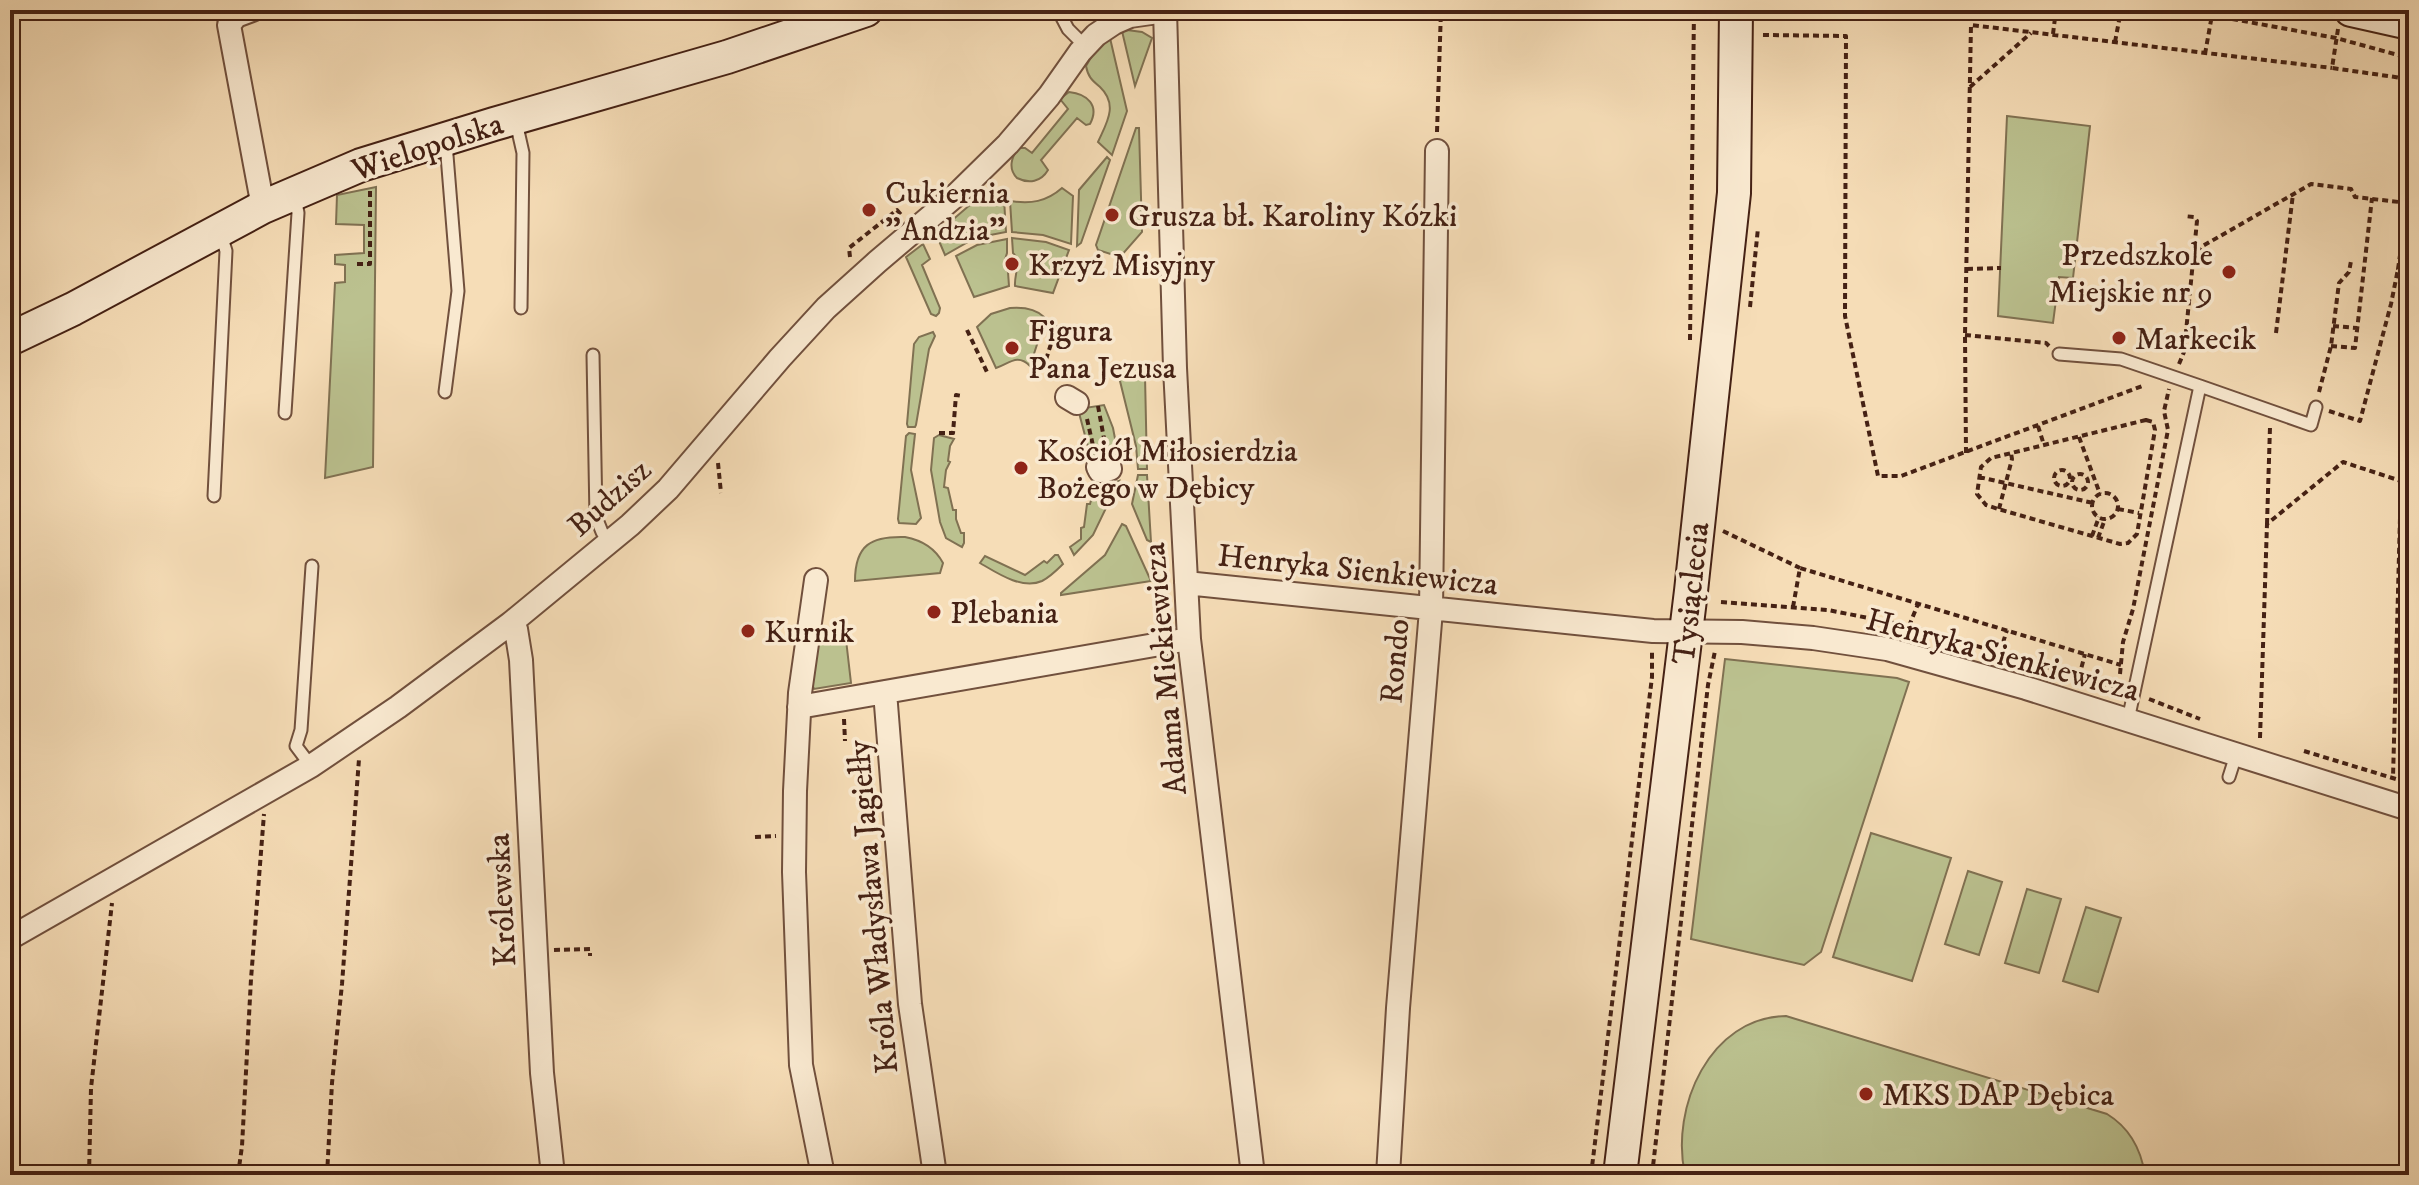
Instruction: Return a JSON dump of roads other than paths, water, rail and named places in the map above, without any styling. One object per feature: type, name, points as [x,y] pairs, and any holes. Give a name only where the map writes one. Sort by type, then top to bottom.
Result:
[{"type":"street","points":[[252,10],[236,16],[229,25],[263,207]]},
{"type":"street","name":"Wielopolska","points":[[10,339],[73,309],[263,207],[369,163],[515,117],[727,57],[866,10]]},
{"type":"street","name":"Budzisz","points":[[10,938],[311,766],[398,707],[511,623],[668,489],[826,308],[1001,152],[1049,96],[1085,46],[1114,23],[1130,16],[1165,10]]},
{"type":"street","name":"Adama Mickiewicza","points":[[1165,10],[1175,368],[1189,639],[1253,1175]]},
{"type":"street","name":"Tysiąclecia","points":[[1620,1175],[1702,630],[1734,193],[1736,10]]},
{"type":"street","points":[[2343,24],[2394,17]]},
{"type":"street","name":"Rondo","points":[[1388,1175],[1398,1008],[1431,610],[1437,151]]},
{"type":"street","name":"Króla Władysława Jagiełły","points":[[816,580],[799,707],[794,872],[801,1065],[823,1175]]},
{"type":"street","name":"Henryka Sienkiewicza","points":[[1186,583],[1653,631],[1702,630],[1813,638],[1887,649],[2026,688],[2409,809]]},
{"type":"street","name":"Królewska","points":[[511,623],[516,629],[521,660],[542,1073],[553,1175]]},
{"type":"street","name":"Króla Władysława Jagiełły","points":[[799,707],[871,690],[1189,639]]},
{"type":"street","name":"Króla Władysława Jagiełły","points":[[871,690],[935,1175]]},
{"type":"lane","points":[[1058,10],[1068,29],[1085,46]]},
{"type":"lane","points":[[515,117],[523,153],[521,308]]},
{"type":"lane","points":[[445,139],[450,167],[458,291],[445,392]]},
{"type":"lane","points":[[285,413],[298,213],[294,193]]},
{"type":"lane","points":[[214,496],[226,251],[219,230]]},
{"type":"lane","points":[[2059,354],[2121,359],[2311,425],[2316,407]]},
{"type":"lane","points":[[593,355],[596,517],[609,542]]},
{"type":"lane","points":[[2128,720],[2200,386]]},
{"type":"lane","points":[[311,766],[296,746],[301,730],[312,566]]},
{"type":"lane","points":[[2229,777],[2236,755]]},
{"type":"place","name":"Cukiernia \"Andzia\"","points":[[869,210]]},
{"type":"place","name":"Grusza bł. Karoliny Kózki","points":[[1112,215]]},
{"type":"place","name":"Krzyż Misyjny","points":[[1012,264]]},
{"type":"place","name":"Przedszkole Miejskie nr 9","points":[[2229,272]]},
{"type":"place","name":"Markecik","points":[[2119,338]]},
{"type":"place","name":"Figura Pana Jezusa","points":[[1012,348]]},
{"type":"place","name":"Kościół Miłosierdzia Bożego w Dębicy","points":[[1021,468]]},
{"type":"place","name":"Plebania","points":[[934,612]]},
{"type":"place","name":"Kurnik","points":[[748,631]]},
{"type":"place","name":"MKS DAP Dębica","points":[[1866,1094]]}]
